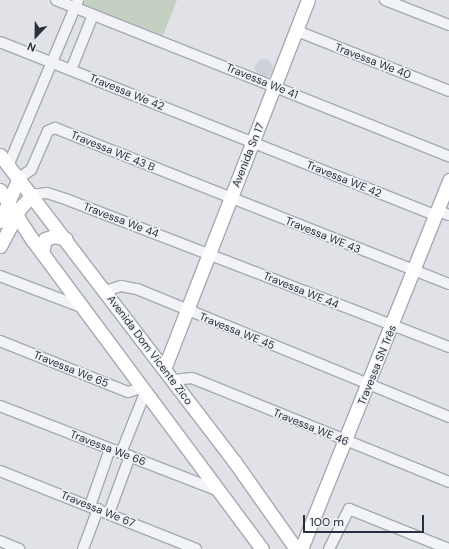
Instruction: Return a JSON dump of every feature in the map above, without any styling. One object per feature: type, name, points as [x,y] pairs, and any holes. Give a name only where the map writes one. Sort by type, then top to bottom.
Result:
[{"type":"main road","name":"Avenida Sn 17","points":[[164,369],[308,0]]},
{"type":"main road","name":"Avenida Dom Vicente Zico","points":[[0,155],[173,380],[296,549]]},
{"type":"main road","points":[[0,221],[4,201],[18,178]]},
{"type":"main road","name":"Travessa SN Três","points":[[301,549],[393,326],[414,271],[440,214],[449,180]]},
{"type":"main road","points":[[0,190],[4,201],[16,214],[42,254],[80,307],[262,549]]},
{"type":"main road","points":[[0,246],[16,214],[32,195]]},
{"type":"main road","points":[[42,254],[45,239],[54,236],[66,240]]},
{"type":"main road","points":[[217,490],[234,500],[268,549]]},
{"type":"street","points":[[8,166],[54,63],[76,4],[56,0]]},
{"type":"street","points":[[385,0],[449,25]]},
{"type":"street","name":"Travessa We 41","points":[[76,4],[93,15],[449,156]]},
{"type":"street","points":[[71,70],[93,15]]},
{"type":"street","name":"Travessa We 40","points":[[297,31],[449,90]]},
{"type":"street","name":"Travessa We 42","points":[[0,42],[253,142]]},
{"type":"street","name":"Travessa WE 43 B","points":[[18,178],[31,170],[48,131],[55,128],[231,198]]},
{"type":"street","name":"Travessa WE 42","points":[[253,142],[440,214]]},
{"type":"street","name":"Travessa We 44","points":[[32,195],[54,195],[210,253]]},
{"type":"street","name":"Travessa WE 43","points":[[231,198],[414,271]]},
{"type":"street","name":"Travessa WE 44","points":[[210,253],[393,326]]},
{"type":"street","points":[[414,271],[449,284]]},
{"type":"street","points":[[0,276],[80,307]]},
{"type":"street","name":"Travessa WE 45","points":[[106,291],[130,287],[368,385]]},
{"type":"street","points":[[393,326],[449,347]]},
{"type":"street","name":"Travessa We 65","points":[[0,341],[128,392],[143,390]]},
{"type":"street","name":"Travessa WE 46","points":[[173,380],[192,378],[449,482]]},
{"type":"street","points":[[368,385],[449,417]]},
{"type":"street","points":[[108,513],[143,390]]},
{"type":"street","name":"Travessa We 66","points":[[0,406],[217,490]]},
{"type":"street","points":[[83,549],[110,448]]},
{"type":"street","name":"Travessa We 67","points":[[0,471],[94,507],[196,549]]},
{"type":"street","points":[[329,549],[349,510],[449,549]]},
{"type":"street","points":[[0,541],[20,549]]},
{"type":"shaded area","points":[[264,59],[270,62],[273,68],[270,74],[264,77],[258,74],[255,68],[258,62]]},
{"type":"green space","points":[[85,0],[177,0],[162,38],[82,7]]}]
